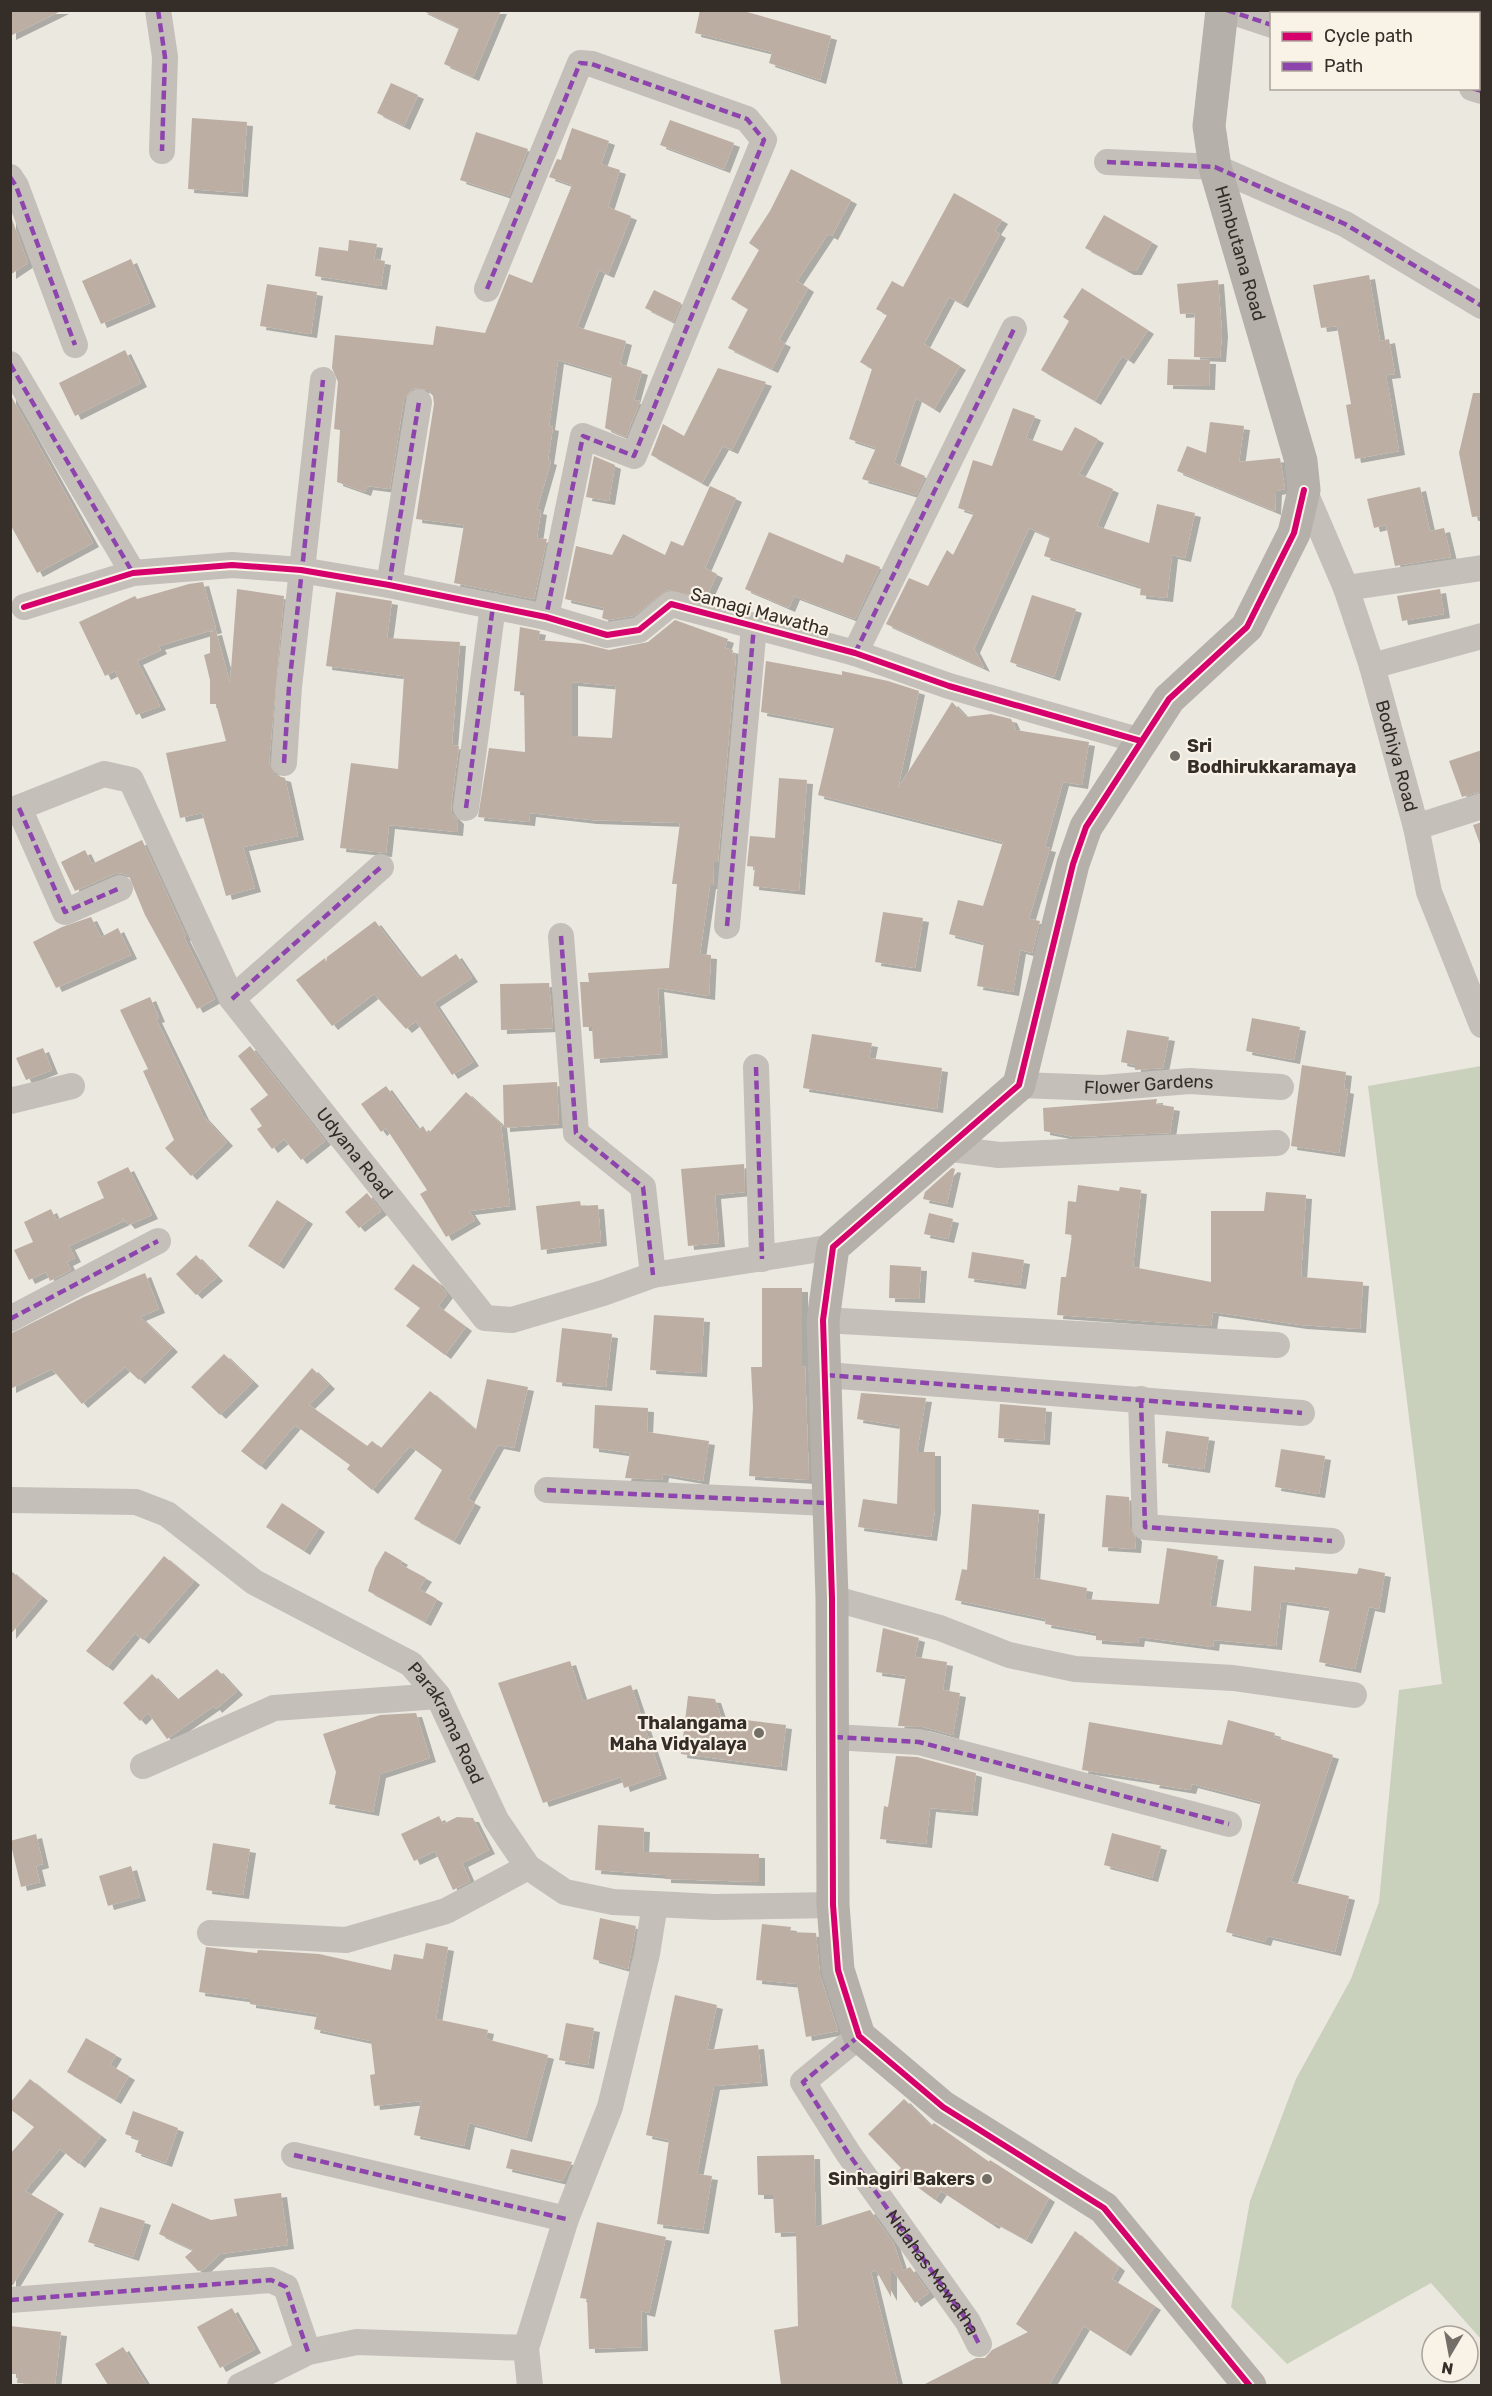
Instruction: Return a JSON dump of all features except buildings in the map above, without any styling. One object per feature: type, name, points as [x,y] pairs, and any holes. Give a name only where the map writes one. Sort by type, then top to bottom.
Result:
[{"type":"street","points":[[158,10],[165,57],[162,151]]},
{"type":"street","name":"Himbutana Road","points":[[1019,1085],[1073,864],[1086,827],[1169,699],[1247,627],[1294,533],[1304,490],[1301,461],[1215,167],[1209,126],[1222,10]]},
{"type":"street","points":[[1227,10],[1270,24]]},
{"type":"street","points":[[487,289],[580,63],[592,64],[747,119],[764,140],[634,456],[583,436],[546,617]]},
{"type":"street","points":[[1107,162],[1215,167],[1345,224],[1482,306]]},
{"type":"street","points":[[10,177],[16,186],[75,345]]},
{"type":"street","points":[[855,653],[1014,329]]},
{"type":"street","points":[[10,364],[133,573]]},
{"type":"street","points":[[284,763],[289,687],[323,380]]},
{"type":"street","points":[[389,585],[419,402]]},
{"type":"street","name":"Bodhiya Road","points":[[1304,490],[1346,588],[1372,666],[1416,827],[1429,892],[1482,1025]]},
{"type":"street","name":"Samagi Mawatha","points":[[24,607],[133,573],[232,565],[301,570],[389,585],[546,617],[607,635],[639,630],[671,604],[855,653],[950,686],[1141,741]]},
{"type":"street","points":[[1346,588],[1482,568]]},
{"type":"street","points":[[466,808],[493,606]]},
{"type":"street","points":[[727,926],[754,626]]},
{"type":"street","points":[[1372,666],[1482,636]]},
{"type":"street","name":"Udyana Road","points":[[15,809],[104,774],[131,780],[232,999],[485,1318],[512,1320],[603,1293],[653,1275],[833,1247]]},
{"type":"street","points":[[1416,827],[1482,806]]},
{"type":"street","points":[[15,809],[65,912],[120,888]]},
{"type":"street","points":[[232,999],[381,867]]},
{"type":"street","points":[[561,936],[576,1133],[643,1187],[653,1275]]},
{"type":"street","points":[[756,1067],[762,1259]]},
{"type":"street","name":"Flower Gardens","points":[[1019,1085],[1102,1088],[1190,1081],[1281,1087]]},
{"type":"street","points":[[1019,1085],[833,1247],[823,1320],[826,1374],[827,1503],[832,1598],[833,1905],[838,1970],[859,2036],[943,2107],[1104,2208],[1250,2385]]},
{"type":"street","points":[[10,1101],[72,1086]]},
{"type":"street","points":[[944,1148],[999,1155],[1277,1143]]},
{"type":"street","points":[[10,1319],[158,1241]]},
{"type":"street","points":[[823,1320],[1277,1345]]},
{"type":"street","points":[[826,1374],[1302,1413]]},
{"type":"street","points":[[1141,1399],[1145,1527],[1332,1541]]},
{"type":"street","points":[[547,1490],[827,1503]]},
{"type":"street","name":"Parakrama Road","points":[[10,1500],[136,1502],[167,1514],[254,1582],[411,1664],[438,1696],[496,1820],[528,1867],[565,1892],[613,1902],[714,1907],[833,1905]]},
{"type":"street","points":[[832,1598],[940,1628],[1010,1655],[1075,1669],[1233,1678],[1354,1695]]},
{"type":"street","points":[[143,1766],[274,1708],[438,1696]]},
{"type":"street","points":[[834,1737],[919,1742],[1229,1824]]},
{"type":"street","points":[[210,1934],[346,1940],[446,1911],[528,1867]]},
{"type":"street","points":[[530,2385],[526,2348],[566,2219],[610,2107],[647,1954],[655,1904]]},
{"type":"street","name":"Nidahas Mawatha","points":[[859,2036],[803,2082],[848,2153],[968,2322],[979,2344]]},
{"type":"street","points":[[294,2155],[566,2219]]},
{"type":"street","points":[[10,2300],[271,2280],[286,2287],[308,2352]]},
{"type":"street","points":[[240,2385],[308,2352],[357,2342],[526,2348]]},
{"type":"green space","points":[[1481,1066],[1481,2339],[1480,2324],[1468,2324],[1431,2283],[1287,2364],[1231,2307],[1250,2201],[1296,2079],[1351,1979],[1379,1902],[1399,1690],[1442,1684],[1368,1086]]},
{"type":"marked path","points":[[158,10],[165,57],[162,151]]},
{"type":"marked path","points":[[1227,10],[1270,24]]},
{"type":"marked path","points":[[487,289],[580,63],[592,64],[747,119],[764,140],[634,456],[583,436],[546,617]]},
{"type":"marked path","points":[[1107,162],[1215,167],[1345,224],[1482,306]]},
{"type":"marked path","points":[[10,177],[16,186],[75,345]]},
{"type":"marked path","points":[[855,653],[1014,329]]},
{"type":"marked path","points":[[10,364],[133,573]]},
{"type":"marked path","points":[[284,763],[289,687],[323,380]]},
{"type":"marked path","points":[[389,585],[419,402]]},
{"type":"marked path","points":[[466,808],[493,606]]},
{"type":"marked path","points":[[727,926],[754,626]]},
{"type":"marked path","points":[[19,808],[65,912],[120,888]]},
{"type":"marked path","points":[[232,999],[381,867]]},
{"type":"marked path","points":[[561,936],[576,1133],[643,1187],[653,1275]]},
{"type":"marked path","points":[[756,1067],[762,1259]]},
{"type":"marked path","points":[[10,1319],[158,1241]]},
{"type":"marked path","points":[[826,1375],[1302,1413]]},
{"type":"marked path","points":[[1141,1399],[1145,1527],[1332,1541]]},
{"type":"marked path","points":[[547,1490],[827,1503]]},
{"type":"marked path","points":[[834,1737],[919,1742],[1229,1824]]},
{"type":"marked path","points":[[859,2036],[803,2082],[848,2153],[968,2322],[979,2344]]},
{"type":"marked path","points":[[294,2155],[566,2219]]},
{"type":"marked path","points":[[10,2300],[271,2280],[286,2287],[308,2352]]},
{"type":"cycle path","points":[[1250,2386],[1104,2208],[943,2107],[859,2036],[838,1970],[833,1905],[832,1598],[823,1320],[833,1247],[1019,1085],[1073,864],[1086,827],[1169,699],[1247,627],[1294,533],[1304,490]]},
{"type":"cycle path","points":[[24,607],[133,573],[232,565],[301,570],[389,585],[546,617],[607,635],[639,630],[671,604],[855,653],[949,686],[1141,741]]},
{"type":"place","name":"Sri Bodhirukkaramaya","points":[[1175,756]]},
{"type":"place","name":"Thalangama Maha Vidyalaya","points":[[759,1733]]},
{"type":"place","name":"Sinhagiri Bakers","points":[[987,2179]]}]
